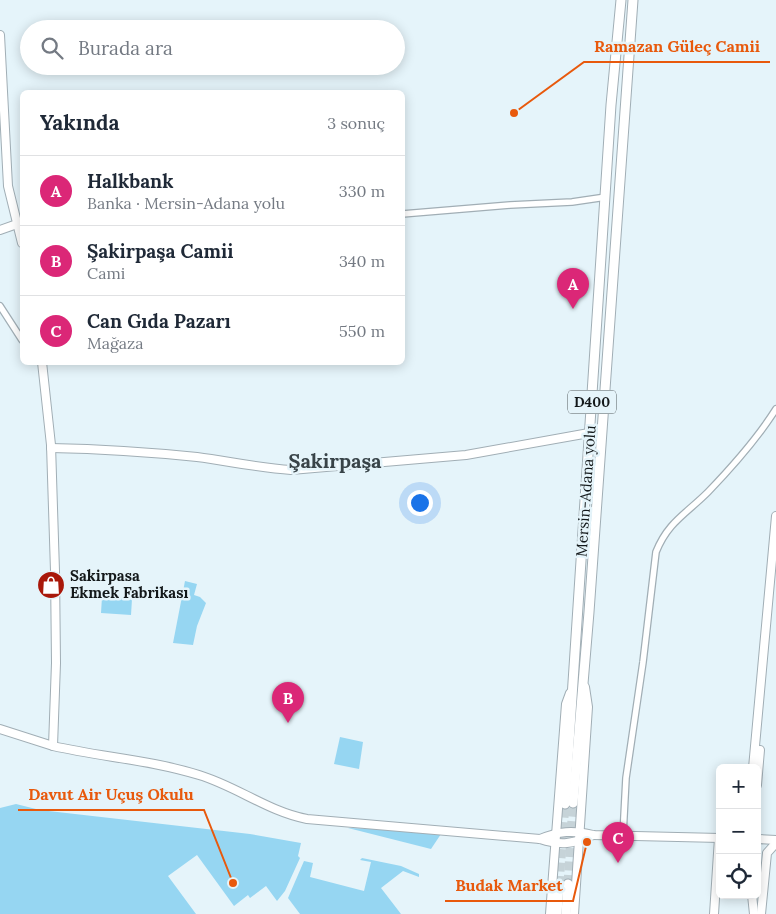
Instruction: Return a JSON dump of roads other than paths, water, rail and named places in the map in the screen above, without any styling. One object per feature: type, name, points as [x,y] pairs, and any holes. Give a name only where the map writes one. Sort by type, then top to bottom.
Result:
[{"type":"highway","name":"Mersin-Adana yolu","points":[[621,0],[611,105],[589,433],[574,682],[569,804],[584,678],[633,0]]},
{"type":"highway","points":[[557,914],[564,885],[566,914]]},
{"type":"main road","points":[[0,34],[7,179],[20,235]]},
{"type":"main road","points":[[0,230],[17,224]]},
{"type":"main road","points":[[42,365],[51,448],[56,663],[53,746]]},
{"type":"main road","points":[[51,448],[105,449],[192,457],[266,469],[292,470],[466,455],[589,433]]},
{"type":"main road","points":[[753,764],[776,516]]},
{"type":"main road","points":[[759,764],[776,560]]},
{"type":"main road","points":[[574,914],[588,707],[584,678]]},
{"type":"main road","points":[[550,914],[566,704],[574,682]]},
{"type":"main road","points":[[0,729],[53,746],[169,767],[197,774],[222,782],[293,816],[307,819],[540,839],[555,844],[579,841],[593,835]]},
{"type":"main road","points":[[540,839],[556,833],[579,832],[593,835],[716,838]]},
{"type":"main road","points":[[761,839],[776,841],[767,854],[761,914]]},
{"type":"main road","points":[[714,914],[718,854]]},
{"type":"main road","points":[[748,899],[749,914]]},
{"type":"main road","points":[[752,899],[754,914]]},
{"type":"street","points":[[405,214],[572,202],[606,197]]},
{"type":"street","points":[[0,306],[20,337]]},
{"type":"street","points":[[624,835],[626,778],[644,662],[656,552],[662,538],[672,524],[702,498],[735,464],[776,409]]},
{"type":"tunnel","points":[[568,884],[573,803]]},
{"type":"tunnel","points":[[559,885],[565,804]]},
{"type":"place","name":"Ramazan Güleç Camii","points":[[514,113]]},
{"type":"place","name":"Halkbank","points":[[573,309]]},
{"type":"place","name":"Sakirpasa Ekmek Fabrikası","points":[[51,585]]},
{"type":"place","name":"Şakirpaşa Camii","points":[[288,723]]},
{"type":"place","name":"Budak Market","points":[[587,842]]},
{"type":"place","name":"Can Gıda Pazarı","points":[[618,863]]},
{"type":"place","name":"Davut Air Uçuş Okulu","points":[[233,883]]},
{"type":"district","name":"Şakirpaşa","points":[[335,461]]}]
